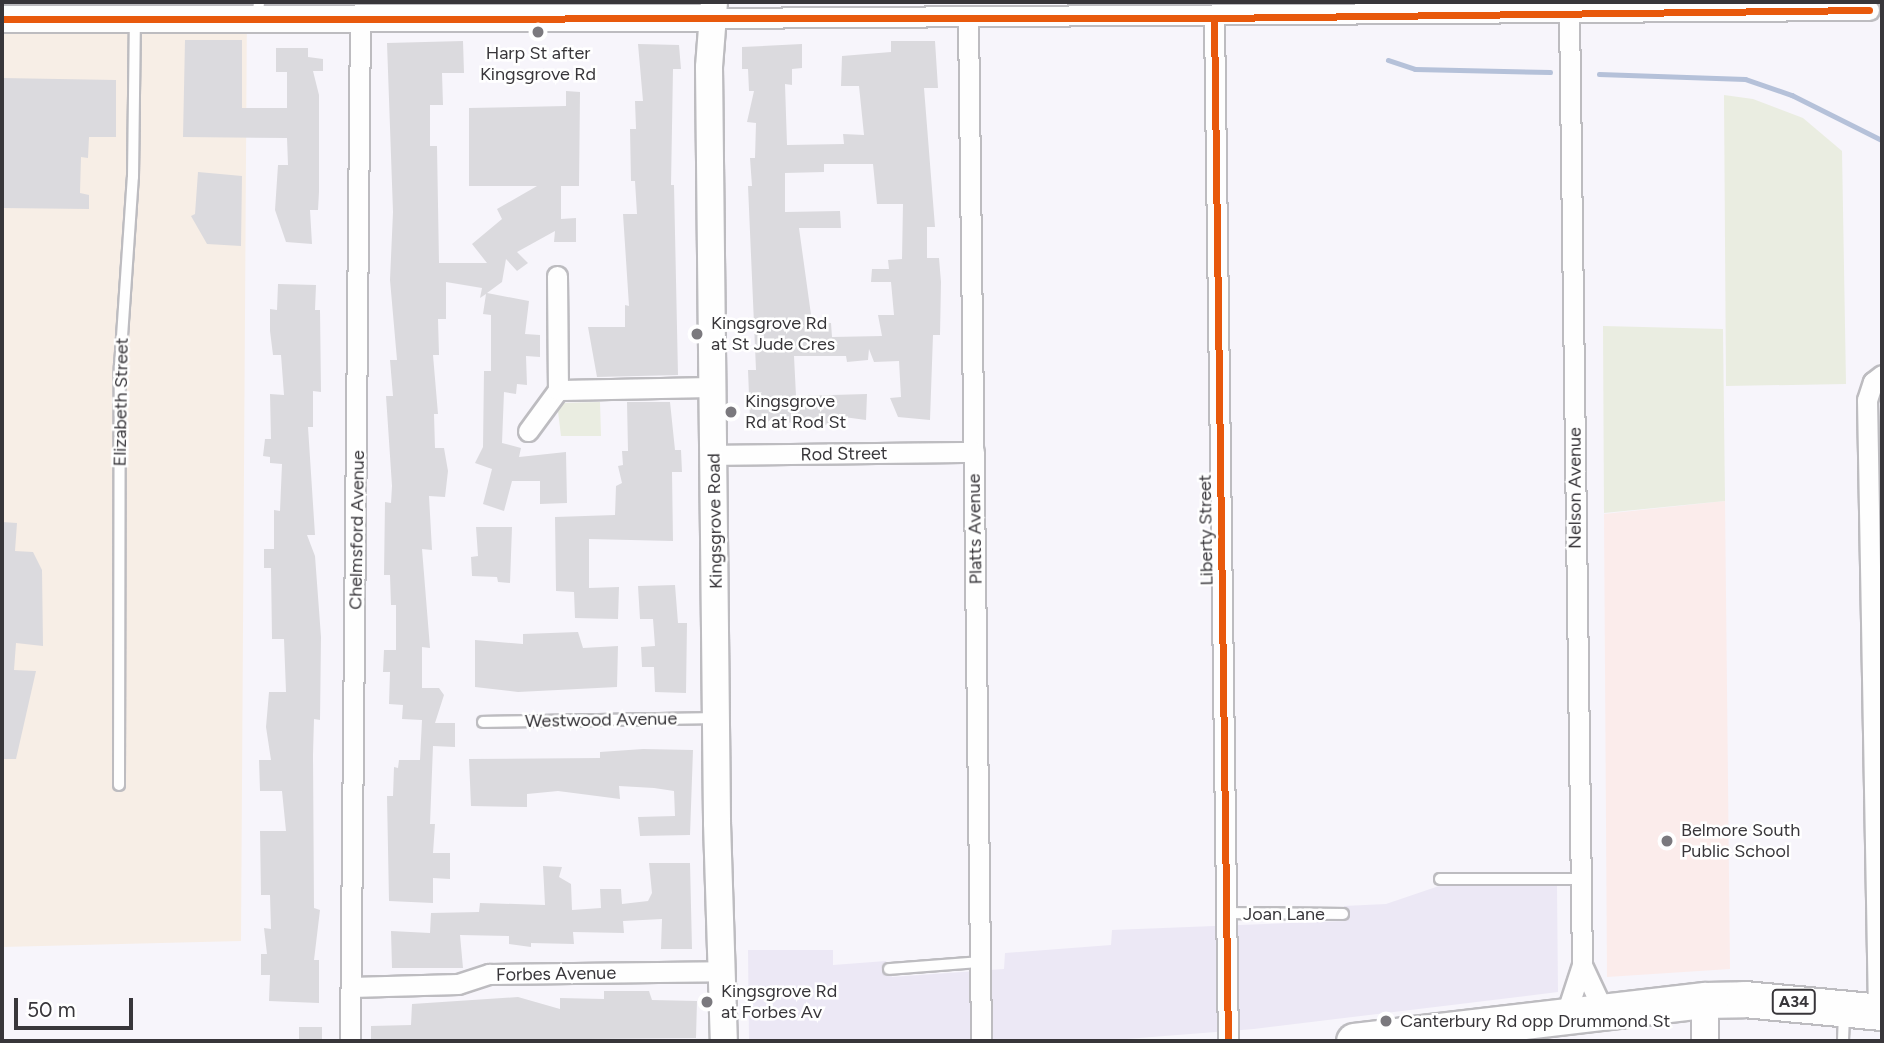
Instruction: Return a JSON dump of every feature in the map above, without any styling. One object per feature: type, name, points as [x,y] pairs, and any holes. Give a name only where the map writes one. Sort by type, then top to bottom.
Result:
[{"type":"highway","name":"A34","points":[[1354,1041],[1566,1014],[1705,1000],[1862,1018]]},
{"type":"main road","points":[[2,19],[135,20],[258,10],[360,19],[713,10]]},
{"type":"main road","name":"Kingsgrove Road","points":[[713,10],[713,387],[724,1041]]},
{"type":"main road","points":[[1705,1000],[1705,1041]]},
{"type":"street","points":[[713,10],[968,18],[1214,18],[1335,8],[1873,11]]},
{"type":"street","name":"Nelson Avenue","points":[[1566,1014],[1582,965],[1580,8]]},
{"type":"street","name":"Platts Avenue","points":[[968,18],[981,1041]]},
{"type":"street","name":"Liberty Street","points":[[1214,18],[1228,1041]]},
{"type":"street","name":"Chelmsford Avenue","points":[[349,1041],[360,19]]},
{"type":"street","points":[[528,431],[558,390],[557,276]]},
{"type":"street","points":[[1862,1018],[1879,873],[1867,400],[1878,378]]},
{"type":"street","points":[[558,390],[713,387]]},
{"type":"street","name":"Rod Street","points":[[714,455],[974,452]]},
{"type":"street","name":"Nelson Avenue","points":[[1582,965],[1602,1010]]},
{"type":"street","name":"Forbes Avenue","points":[[351,987],[458,984],[489,974],[721,971]]},
{"type":"lane","name":"Elizabeth Street","points":[[119,785],[120,366],[133,177],[135,20]]},
{"type":"lane","name":"Westwood Avenue","points":[[483,722],[719,718]]},
{"type":"lane","points":[[1440,879],[1581,879]]},
{"type":"lane","name":"Joan Lane","points":[[1225,913],[1343,914]]},
{"type":"lane","points":[[889,969],[980,962]]},
{"type":"shaded area","points":[[2,2],[247,2],[241,941],[2,947]]},
{"type":"shaded area","points":[[1724,95],[1753,99],[1803,118],[1842,151],[1846,384],[1726,386]]},
{"type":"shaded area","points":[[1603,326],[1723,329],[1725,501],[1604,513]]},
{"type":"shaded area","points":[[600,402],[601,436],[561,436],[557,403]]},
{"type":"shaded area","name":"Belmore South Public School","points":[[1725,501],[1730,969],[1607,977],[1604,514]]},
{"type":"shaded area","points":[[1439,886],[1557,886],[1558,992],[1254,1029],[1101,1041],[749,1041],[748,950],[833,950],[833,965],[886,961],[892,977],[1004,969],[1005,953],[1111,945],[1112,930],[1344,921],[1344,906],[1386,904]]},
{"type":"building","points":[[185,40],[242,40],[242,108],[287,108],[287,72],[276,72],[276,48],[308,48],[308,57],[323,59],[323,71],[313,71],[319,95],[319,192],[318,210],[310,210],[312,244],[286,242],[275,210],[278,165],[288,165],[287,138],[183,137]]},
{"type":"building","points":[[463,41],[464,73],[442,73],[443,105],[430,105],[430,146],[437,146],[439,263],[487,263],[472,244],[502,219],[497,209],[537,186],[469,186],[469,108],[566,106],[566,91],[580,92],[579,186],[561,186],[561,219],[576,218],[576,242],[554,242],[555,231],[517,252],[528,263],[517,271],[506,259],[502,282],[487,293],[529,301],[525,334],[540,335],[540,357],[526,356],[527,385],[517,384],[516,394],[504,392],[502,443],[521,448],[519,457],[566,452],[567,503],[540,504],[540,481],[512,481],[504,511],[483,504],[492,469],[475,463],[483,447],[484,371],[491,371],[491,315],[483,314],[486,294],[480,298],[482,288],[446,282],[446,319],[438,319],[439,355],[433,355],[438,414],[434,414],[435,448],[444,448],[448,471],[445,497],[429,496],[432,550],[422,549],[430,648],[422,647],[422,688],[439,688],[444,695],[435,723],[455,723],[455,747],[433,746],[430,824],[435,824],[433,853],[450,853],[450,879],[433,878],[433,903],[389,901],[387,796],[393,796],[394,767],[398,768],[399,760],[420,760],[422,720],[402,719],[403,705],[389,704],[390,672],[383,672],[384,650],[396,650],[396,605],[391,605],[390,575],[384,575],[385,502],[391,503],[392,486],[386,396],[393,396],[390,360],[397,360],[390,280],[393,212],[387,43]]},
{"type":"building","points":[[891,41],[935,41],[938,88],[924,88],[935,227],[927,227],[927,258],[939,258],[941,282],[940,335],[933,335],[930,420],[898,417],[890,398],[901,397],[899,361],[874,362],[869,349],[868,360],[847,362],[846,356],[794,356],[796,396],[867,394],[866,420],[829,415],[829,425],[750,420],[748,370],[756,370],[748,186],[752,186],[750,158],[755,158],[756,123],[747,122],[754,91],[749,91],[748,69],[742,69],[742,47],[802,44],[802,68],[792,69],[792,85],[785,84],[787,145],[844,144],[843,134],[864,135],[859,86],[841,86],[842,56],[891,52]],"holes":[[[824,164],[873,164],[877,204],[903,204],[902,259],[888,260],[889,269],[872,269],[871,282],[891,282],[894,315],[878,315],[882,336],[832,337],[831,323],[812,322],[799,228],[841,228],[840,211],[785,212],[785,173],[824,172]]]},
{"type":"building","points":[[638,44],[679,45],[681,69],[673,69],[671,185],[674,185],[678,375],[597,377],[588,327],[625,327],[625,305],[629,306],[623,214],[637,214],[635,181],[631,181],[630,129],[636,129],[635,101],[643,101]]},
{"type":"building","points":[[2,78],[116,80],[116,137],[89,137],[88,158],[81,157],[80,193],[89,195],[89,209],[2,208]]},
{"type":"building","points":[[198,172],[242,176],[241,246],[207,244],[191,216],[195,214]]},
{"type":"building","points":[[278,284],[316,285],[315,310],[320,310],[321,392],[313,391],[313,427],[308,427],[315,535],[307,535],[315,556],[321,637],[320,720],[314,719],[313,755],[314,908],[320,910],[314,960],[319,960],[319,1003],[269,1001],[270,975],[261,975],[261,954],[267,954],[264,928],[271,929],[270,895],[261,895],[260,831],[286,831],[282,791],[260,791],[259,760],[271,760],[266,727],[269,692],[286,692],[284,639],[272,639],[271,568],[264,568],[264,549],[274,549],[274,510],[280,511],[282,464],[270,463],[270,457],[263,456],[265,439],[271,439],[270,394],[284,395],[281,355],[273,355],[270,331],[270,309],[277,310]]},
{"type":"building","points":[[627,402],[670,402],[675,450],[681,450],[682,472],[672,472],[673,541],[589,539],[589,588],[619,587],[618,619],[575,618],[574,592],[556,591],[555,517],[615,515],[616,486],[622,483],[618,466],[623,465],[622,451],[628,451]]},
{"type":"building","points":[[2,522],[17,523],[15,551],[33,552],[42,570],[43,646],[16,643],[14,670],[36,671],[16,759],[2,759]]},
{"type":"building","points":[[476,527],[512,527],[510,583],[498,582],[497,577],[472,576],[471,557],[478,556]]},
{"type":"building","points":[[675,585],[678,623],[687,623],[686,693],[655,692],[654,667],[642,667],[641,647],[655,646],[653,619],[640,619],[638,586]]},
{"type":"building","points":[[578,632],[583,648],[618,646],[617,687],[518,692],[475,687],[475,640],[523,644],[523,634]]},
{"type":"building","points":[[693,750],[690,835],[640,836],[638,817],[675,816],[674,791],[654,788],[619,786],[620,799],[558,791],[527,794],[527,807],[471,806],[469,759],[600,758],[600,752]]},
{"type":"building","points":[[649,863],[690,863],[692,949],[661,949],[662,919],[623,921],[624,933],[573,932],[574,944],[531,943],[531,947],[509,944],[509,936],[460,935],[463,968],[392,968],[391,931],[430,933],[431,913],[479,912],[480,903],[545,905],[543,866],[562,867],[559,877],[571,884],[572,910],[601,908],[600,889],[621,889],[622,904],[648,901],[652,893]]},
{"type":"building","points":[[604,991],[649,991],[652,1000],[697,1001],[696,1038],[371,1041],[371,1026],[411,1025],[412,1004],[518,997],[560,1009],[560,998],[604,999]]},
{"type":"building","points":[[299,1027],[322,1027],[322,1041],[299,1041]]},
{"type":"waterway","points":[[1388,60],[1415,69],[1550,72]]},
{"type":"waterway","points":[[1599,74],[1745,79],[1792,95],[1882,140]]},
{"type":"cycle path","points":[[2,19],[1214,18],[1869,10]]},
{"type":"cycle path","points":[[1214,18],[1228,1041]]},
{"type":"place","name":"Harp St after Kingsgrove Rd","points":[[538,32]]},
{"type":"place","name":"Kingsgrove Rd at St Jude Cres","points":[[697,334]]},
{"type":"place","name":"Kingsgrove Rd at Rod St","points":[[731,412]]},
{"type":"place","name":"Belmore South Public School","points":[[1667,841]]},
{"type":"place","name":"Kingsgrove Rd at Forbes Av","points":[[707,1002]]},
{"type":"place","name":"Canterbury Rd opp Drummond St","points":[[1386,1021]]}]
